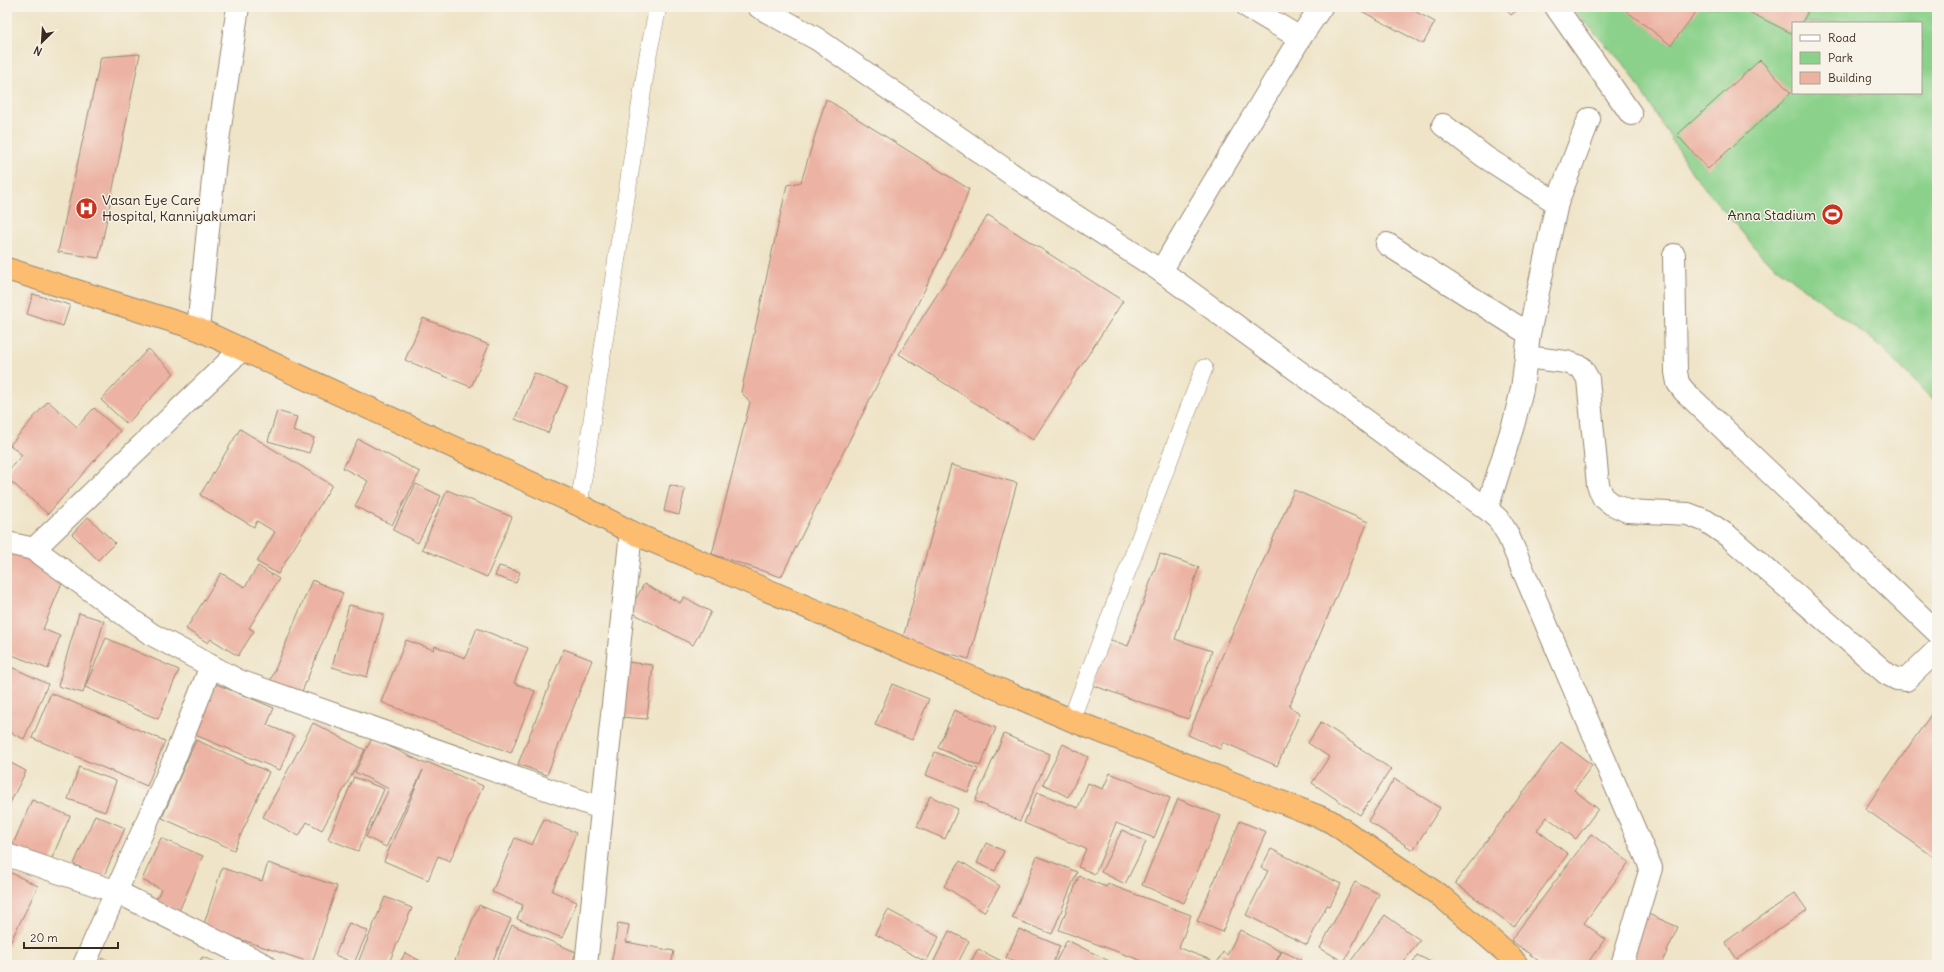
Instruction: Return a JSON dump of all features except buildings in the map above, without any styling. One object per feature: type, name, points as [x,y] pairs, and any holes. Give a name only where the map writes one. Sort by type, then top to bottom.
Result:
[{"type":"highway","points":[[7,269],[198,329],[579,505],[632,532],[1071,720],[1330,821],[1442,898],[1511,957],[1517,965]]},
{"type":"street","points":[[198,329],[215,160],[238,7]]},
{"type":"street","points":[[759,7],[817,38],[1023,182],[1161,271],[1499,520],[1507,533],[1651,868],[1622,965]]},
{"type":"street","points":[[1248,7],[1300,38]]},
{"type":"street","points":[[1161,271],[1300,38],[1321,7]]},
{"type":"street","points":[[1556,7],[1630,114]]},
{"type":"street","points":[[1486,509],[1514,422],[1522,389],[1529,334],[1556,203],[1590,119]]},
{"type":"street","points":[[1443,125],[1485,157],[1556,203]]},
{"type":"street","points":[[1387,244],[1529,334]]},
{"type":"street","points":[[1674,255],[1676,372],[1678,383],[1684,391],[1937,632]]},
{"type":"street","points":[[34,549],[241,350]]},
{"type":"street","points":[[1526,357],[1566,362],[1581,367],[1588,379],[1598,485],[1603,497],[1612,504],[1627,511],[1688,514],[1706,521],[1728,536],[1887,674],[1897,680],[1906,680],[1937,650]]},
{"type":"street","points":[[586,965],[601,808],[632,532]]},
{"type":"street","points":[[7,543],[34,549],[151,634],[239,681],[601,808]]},
{"type":"street","points":[[84,965],[173,762],[211,666]]},
{"type":"street","points":[[7,855],[117,892],[265,965]]},
{"type":"lane","points":[[579,505],[646,62],[658,7]]},
{"type":"lane","points":[[1071,720],[1204,368]]},
{"type":"green space","name":"Anna Stadium","points":[[1571,7],[1937,7],[1937,404],[1881,347],[1762,256],[1693,174],[1628,69]]},
{"type":"place","name":"Vasan Eye Care Hospital, Kanniyakumari","points":[[87,208]]},
{"type":"place","name":"Anna Stadium","points":[[1832,215]]}]
